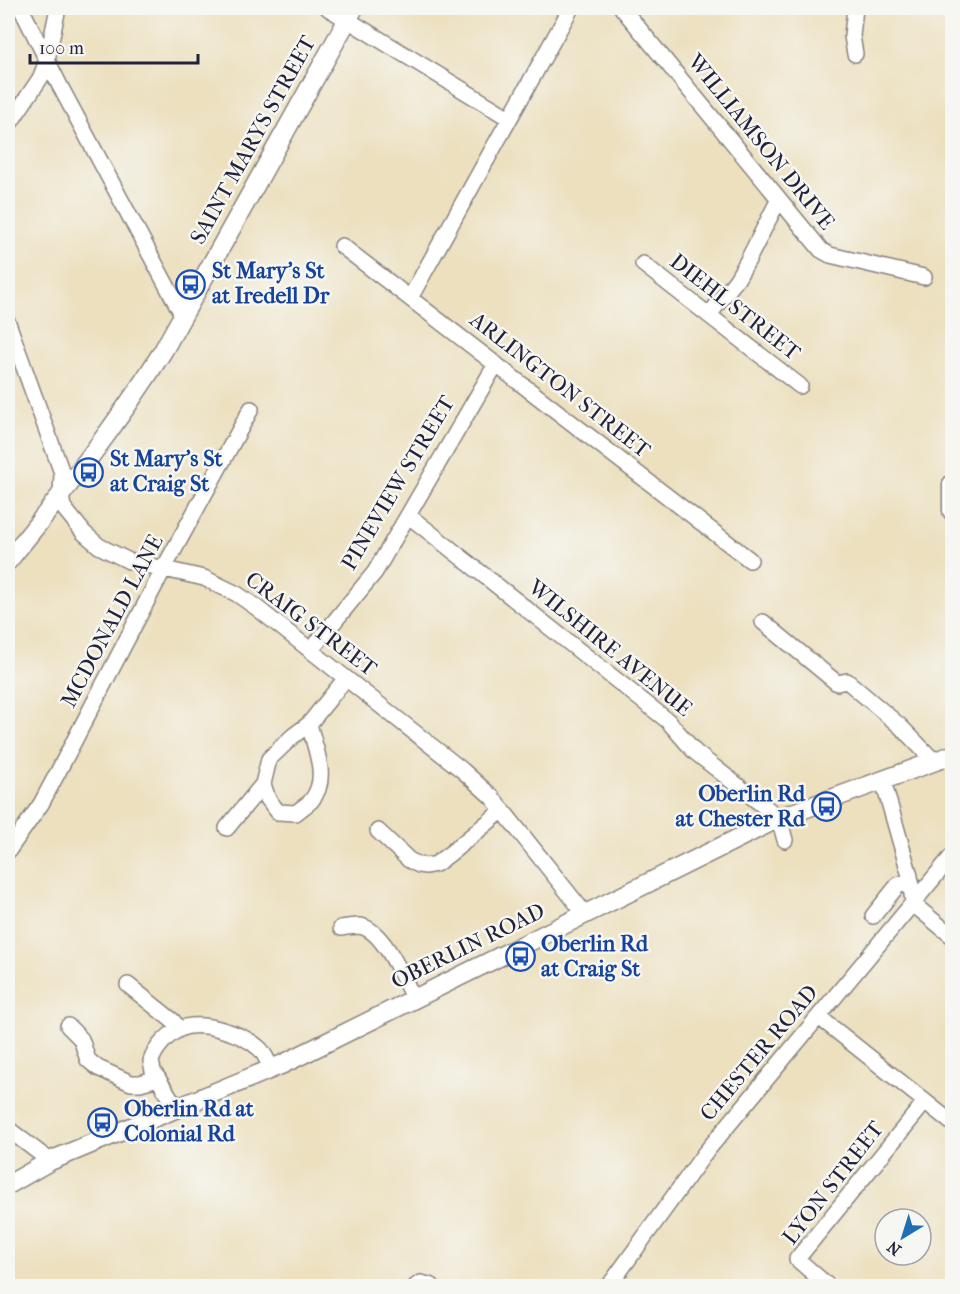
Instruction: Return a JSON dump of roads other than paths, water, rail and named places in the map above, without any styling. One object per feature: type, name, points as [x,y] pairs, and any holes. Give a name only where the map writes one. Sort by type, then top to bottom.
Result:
[{"type":"main road","name":"SAINT MARYS STREET","points":[[8,561],[61,495],[136,393],[183,316],[351,13]]},
{"type":"main road","points":[[952,484],[952,511]]},
{"type":"main road","name":"OBERLIN ROAD","points":[[8,1185],[50,1161],[272,1069],[779,818],[952,755]]},
{"type":"street","points":[[21,8],[183,316]]},
{"type":"street","points":[[8,126],[41,77],[58,8]]},
{"type":"street","points":[[328,8],[351,13],[509,118]]},
{"type":"street","points":[[410,298],[571,8]]},
{"type":"street","name":"WILLIAMSON DRIVE","points":[[622,8],[821,250],[831,255],[924,277]]},
{"type":"street","points":[[855,8],[852,36],[855,54]]},
{"type":"street","points":[[709,315],[748,260],[779,199]]},
{"type":"street","name":"ARLINGTON STREET","points":[[342,246],[750,560]]},
{"type":"street","name":"DIEHL STREET","points":[[643,264],[800,386]]},
{"type":"street","name":"CRAIG STREET","points":[[8,322],[62,473],[63,507],[84,533],[99,546],[129,561],[204,578],[237,594],[311,650],[462,770],[492,797],[585,914]]},
{"type":"street","name":"PINEVIEW STREET","points":[[311,650],[375,572],[496,364]]},
{"type":"street","name":"MCDONALD LANE","points":[[8,851],[40,804],[58,772],[163,570],[251,409]]},
{"type":"street","name":"WILSHIRE AVENUE","points":[[409,516],[638,695],[668,721],[695,752],[779,818]]},
{"type":"street","points":[[763,622],[837,683],[847,681],[900,726],[935,762]]},
{"type":"street","points":[[226,828],[263,784],[269,759],[309,724],[346,678]]},
{"type":"street","points":[[263,784],[268,799],[278,812],[296,813],[311,801],[320,784],[320,765],[309,724]]},
{"type":"street","points":[[882,781],[911,881],[913,904],[952,936]]},
{"type":"street","points":[[378,831],[409,860],[419,866],[426,866],[436,864],[503,810]]},
{"type":"street","points":[[779,818],[785,840]]},
{"type":"street","name":"CHESTER ROAD","points":[[609,1287],[687,1177],[952,856]]},
{"type":"street","points":[[873,916],[898,885],[911,881]]},
{"type":"street","points":[[341,928],[361,926],[376,935],[391,955],[414,1000]]},
{"type":"street","points":[[128,985],[173,1021],[178,1029]]},
{"type":"street","points":[[819,1017],[952,1123]]},
{"type":"street","points":[[68,1026],[81,1039],[88,1060],[98,1068],[131,1083],[158,1078]]},
{"type":"street","points":[[177,1108],[153,1071],[151,1061],[160,1044],[178,1029],[200,1026],[221,1028],[262,1050],[272,1069]]},
{"type":"street","name":"LYON STREET","points":[[828,1287],[797,1259],[925,1102]]},
{"type":"street","points":[[8,1129],[50,1161]]},
{"type":"street","points":[[416,1287],[421,1283],[432,1287]]},
{"type":"place","name":"St Mary's St at Iredell Dr","points":[[191,284]]},
{"type":"place","name":"St Mary's St at Craig St","points":[[89,472]]},
{"type":"place","name":"Oberlin Rd at Chester Rd","points":[[826,807]]},
{"type":"place","name":"Oberlin Rd at Craig St","points":[[520,957]]},
{"type":"place","name":"Oberlin Rd at Colonial Rd","points":[[103,1122]]}]
